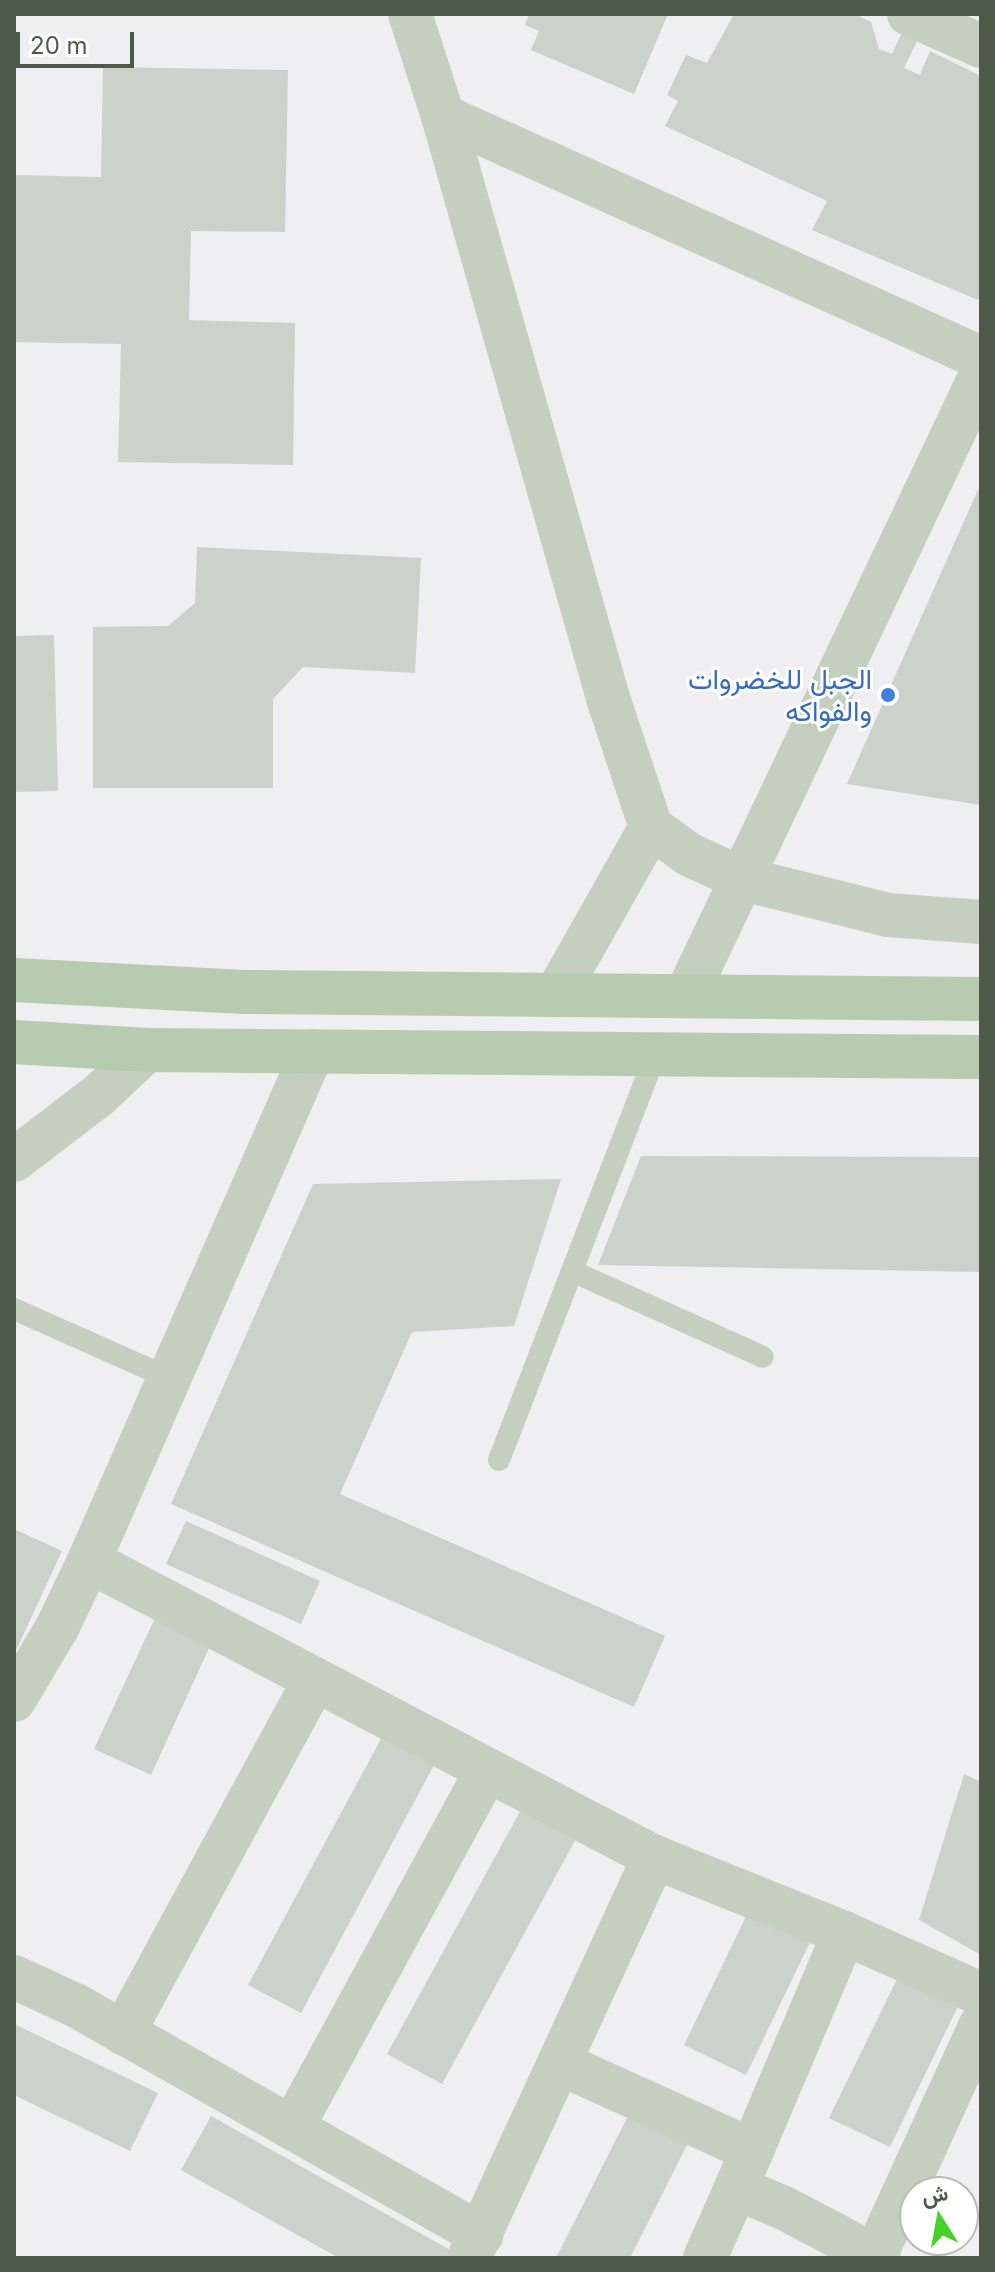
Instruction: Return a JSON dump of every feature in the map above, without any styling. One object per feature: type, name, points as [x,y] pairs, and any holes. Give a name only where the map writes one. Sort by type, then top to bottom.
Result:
[{"type":"main road","points":[[14,980],[244,992],[981,999]]},
{"type":"main road","points":[[14,1042],[147,1050],[981,1057]]},
{"type":"street","points":[[410,14],[443,116],[608,698],[651,827],[690,855],[743,879],[888,915],[981,922]]},
{"type":"street","points":[[909,14],[981,46]]},
{"type":"street","points":[[443,116],[981,358]]},
{"type":"street","points":[[686,996],[981,375]]},
{"type":"street","points":[[556,995],[651,827]]},
{"type":"street","points":[[14,1160],[99,1095],[147,1050]]},
{"type":"street","points":[[14,1700],[57,1628],[89,1561],[313,1051]]},
{"type":"street","points":[[89,1561],[654,1857],[844,1933],[981,1994]]},
{"type":"street","points":[[123,2033],[315,1680]]},
{"type":"street","points":[[292,2128],[487,1770]]},
{"type":"street","points":[[14,1977],[123,2033],[292,2128],[475,2246],[654,1857]]},
{"type":"street","points":[[705,2258],[844,1933]]},
{"type":"street","points":[[559,2063],[744,2169],[784,2208],[877,2257],[981,2024]]},
{"type":"lane","points":[[499,1460],[656,1053]]},
{"type":"lane","points":[[572,1271],[763,1357]]},
{"type":"lane","points":[[14,1309],[169,1378]]},
{"type":"building","points":[[529,14],[668,14],[634,94],[531,50],[539,31],[525,25]]},
{"type":"building","points":[[734,14],[855,14],[871,22],[879,49],[892,54],[907,22],[923,29],[904,68],[920,75],[930,51],[981,76],[981,294],[978,300],[812,230],[827,201],[665,126],[678,101],[667,95],[686,55],[707,63]]},
{"type":"building","points":[[103,67],[288,70],[285,232],[191,231],[189,320],[295,323],[293,465],[118,462],[121,344],[14,342],[14,175],[101,177]]},
{"type":"building","points":[[981,483],[981,805],[847,784]]},
{"type":"building","points":[[197,547],[421,558],[415,673],[303,667],[273,699],[273,788],[93,788],[93,627],[168,626],[195,603]]},
{"type":"building","points":[[54,635],[58,791],[14,792],[14,636]]},
{"type":"building","points":[[641,1156],[981,1157],[981,1272],[598,1265]]},
{"type":"building","points":[[561,1179],[514,1326],[412,1332],[340,1494],[665,1636],[634,1707],[171,1504],[313,1184]]},
{"type":"building","points":[[186,1521],[320,1581],[301,1624],[166,1564]]},
{"type":"building","points":[[14,1529],[62,1551],[14,1655]]},
{"type":"building","points":[[154,1620],[210,1646],[151,1775],[94,1749]]},
{"type":"building","points":[[382,1737],[434,1765],[301,2013],[248,1985]]},
{"type":"building","points":[[964,1774],[981,1782],[981,1955],[919,1920]]},
{"type":"building","points":[[522,1808],[577,1837],[442,2084],[387,2054]]},
{"type":"building","points":[[751,1906],[813,1936],[746,2075],[684,2045]]},
{"type":"building","points":[[899,1975],[959,2004],[890,2147],[829,2118]]},
{"type":"building","points":[[14,2024],[158,2093],[130,2151],[14,2095]]},
{"type":"building","points":[[632,2108],[691,2137],[630,2258],[556,2258]]},
{"type":"building","points":[[211,2116],[452,2251],[448,2258],[339,2258],[181,2170]]},
{"type":"place","name":"الجبل للخضروات والفواكه","points":[[888,695]]}]
